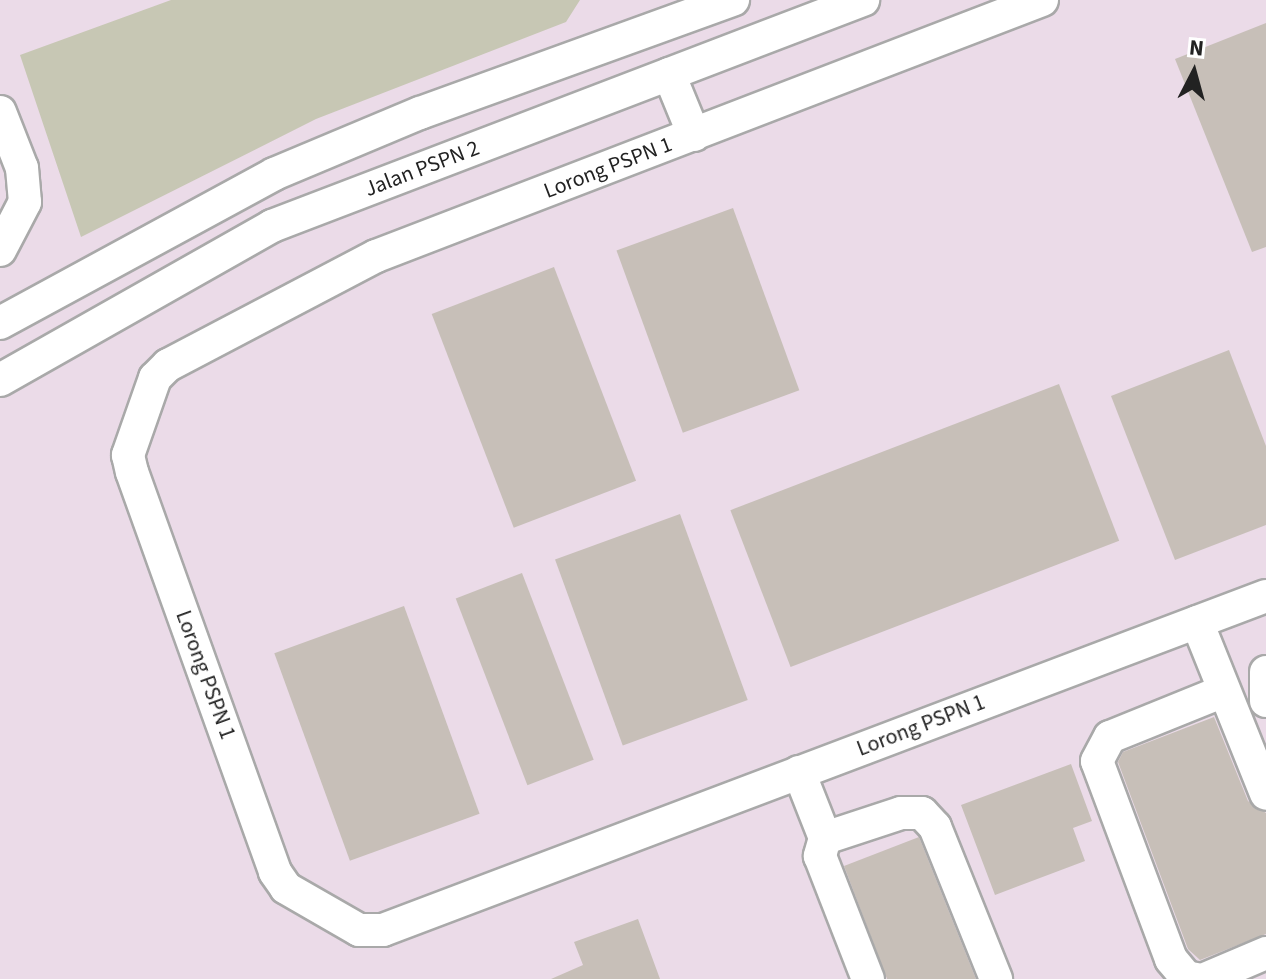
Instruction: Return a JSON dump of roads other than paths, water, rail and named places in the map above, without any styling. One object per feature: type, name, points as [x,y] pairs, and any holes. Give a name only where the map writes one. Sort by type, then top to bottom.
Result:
[{"type":"street","points":[[0,323],[274,174],[666,11],[733,0]]},
{"type":"street","name":"Jalan PSPN 2","points":[[0,380],[272,226],[863,0]]},
{"type":"street","name":"Lorong PSPN 1","points":[[1042,0],[376,256],[168,365],[155,378],[128,455],[275,872],[286,888],[359,930],[383,930],[1266,596]]},
{"type":"street","points":[[669,74],[694,135]]},
{"type":"street","points":[[0,112],[22,168],[25,202],[0,250]]},
{"type":"street","points":[[1197,622],[1266,794]]},
{"type":"street","points":[[1266,672],[1266,701]]},
{"type":"street","points":[[1196,979],[1186,977],[1171,959],[1097,761],[1110,737],[1224,691]]},
{"type":"street","points":[[799,772],[825,838],[820,856],[868,979]]},
{"type":"street","points":[[825,838],[901,813],[922,813],[935,827],[996,979]]},
{"type":"street","points":[[1205,979],[1266,953]]}]
